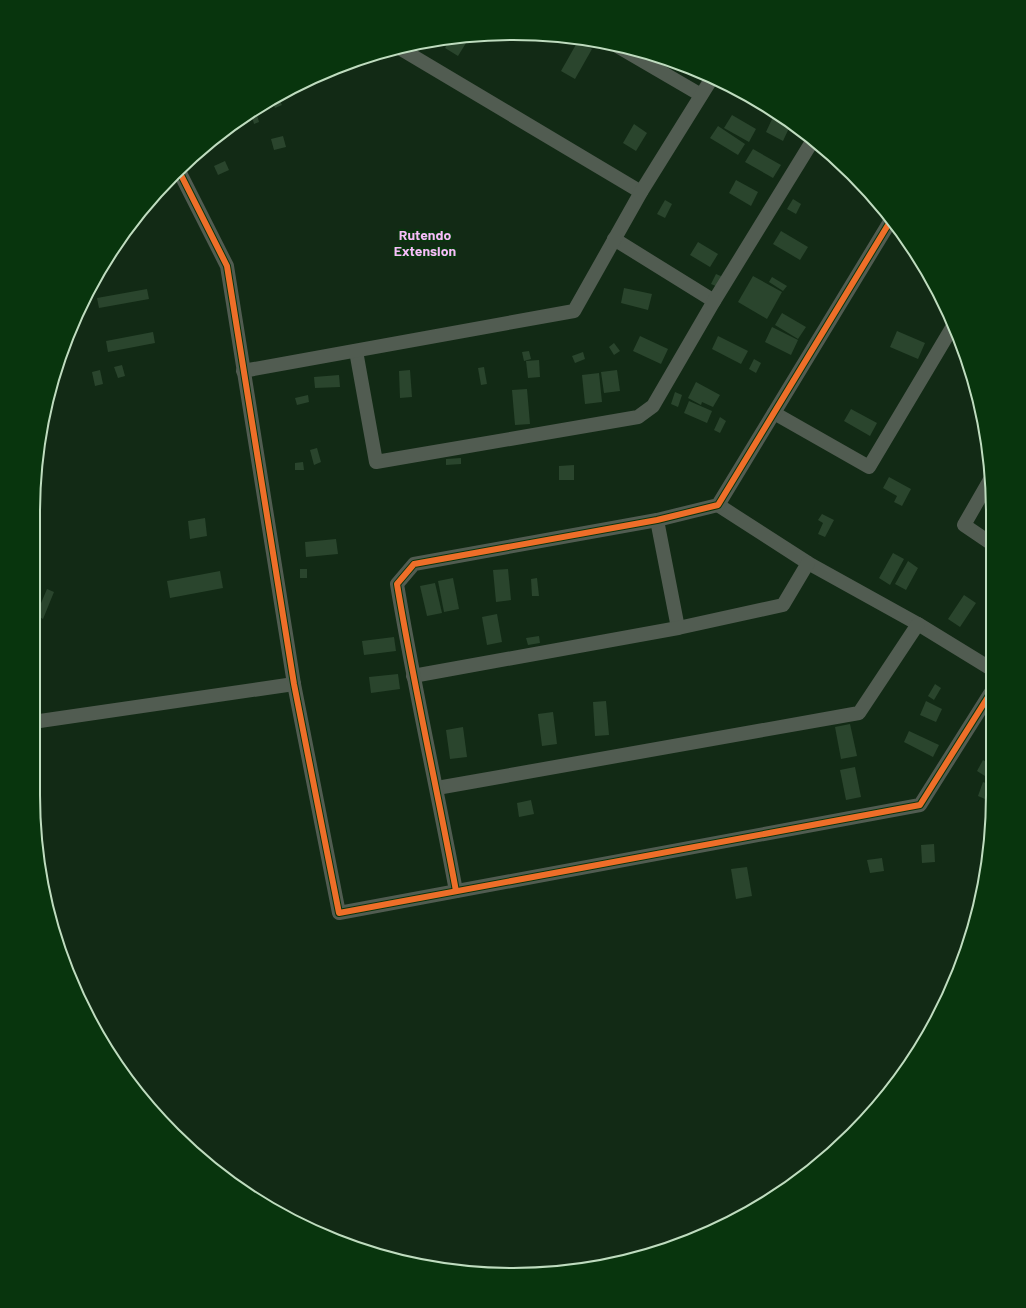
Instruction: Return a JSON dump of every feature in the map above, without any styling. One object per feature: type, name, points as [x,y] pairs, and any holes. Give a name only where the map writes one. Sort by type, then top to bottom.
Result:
[{"type":"street","points":[[407,52],[642,192]]},
{"type":"street","points":[[635,56],[702,95]]},
{"type":"street","points":[[244,371],[574,311],[614,239],[709,83]]},
{"type":"street","points":[[356,351],[376,462],[638,417],[653,406],[714,301],[810,145]]},
{"type":"street","points":[[182,176],[227,266],[294,684],[339,913],[920,805],[986,700]]},
{"type":"street","points":[[456,891],[437,788],[413,676],[397,584],[414,564],[657,520],[718,505],[888,225]]},
{"type":"street","points":[[614,239],[714,301]]},
{"type":"street","points":[[774,413],[869,467],[950,331]]},
{"type":"street","points":[[985,488],[964,525],[986,540]]},
{"type":"street","points":[[718,505],[808,563],[918,624],[986,666]]},
{"type":"street","points":[[657,520],[678,628]]},
{"type":"street","points":[[413,676],[678,628],[783,605],[808,563]]},
{"type":"street","points":[[437,788],[859,713],[918,624]]},
{"type":"street","points":[[40,718],[294,684]]},
{"type":"building","points":[[466,43],[458,56],[445,48],[447,45]]},
{"type":"building","points":[[576,44],[587,46],[592,49],[575,79],[561,71]]},
{"type":"building","points":[[280,101],[282,105],[275,108],[274,105]]},
{"type":"building","points":[[257,115],[259,122],[254,124],[252,118]]},
{"type":"building","points":[[732,115],[756,129],[749,142],[724,128]]},
{"type":"building","points":[[773,118],[789,129],[783,141],[766,132]]},
{"type":"building","points":[[634,124],[647,133],[636,151],[623,143]]},
{"type":"building","points":[[718,126],[745,144],[738,155],[710,138]]},
{"type":"building","points":[[283,136],[286,147],[274,150],[271,139]]},
{"type":"building","points":[[753,149],[781,165],[773,178],[745,162]]},
{"type":"building","points":[[225,161],[229,170],[218,175],[214,166]]},
{"type":"building","points":[[736,180],[758,192],[751,206],[729,193]]},
{"type":"building","points":[[793,199],[801,204],[796,214],[787,209]]},
{"type":"building","points":[[665,200],[672,204],[665,218],[657,214]]},
{"type":"building","points":[[781,231],[808,247],[800,260],[773,244]]},
{"type":"building","points":[[698,242],[718,254],[710,267],[690,255]]},
{"type":"building","points":[[716,274],[723,277],[718,287],[711,284]]},
{"type":"building","points":[[753,276],[782,292],[767,319],[738,302]]},
{"type":"building","points":[[772,277],[787,286],[783,291],[769,282]]},
{"type":"building","points":[[624,288],[652,294],[648,310],[621,303]]},
{"type":"building","points":[[147,289],[149,299],[99,308],[97,298]]},
{"type":"building","points":[[782,313],[806,327],[798,339],[775,325]]},
{"type":"building","points":[[772,327],[798,340],[791,355],[765,342]]},
{"type":"building","points":[[897,331],[925,343],[918,359],[890,347]]},
{"type":"building","points":[[153,332],[155,343],[108,352],[106,341]]},
{"type":"building","points":[[640,336],[668,349],[661,364],[633,351]]},
{"type":"building","points":[[718,336],[748,351],[741,364],[712,349]]},
{"type":"building","points":[[614,343],[620,351],[614,355],[609,347]]},
{"type":"building","points":[[529,351],[531,359],[524,361],[522,352]]},
{"type":"building","points":[[583,352],[585,359],[575,363],[572,356]]},
{"type":"building","points":[[754,359],[761,363],[756,373],[749,369]]},
{"type":"building","points":[[539,360],[540,377],[528,378],[526,361]]},
{"type":"building","points":[[122,365],[125,376],[118,378],[114,367]]},
{"type":"building","points":[[484,367],[487,384],[481,385],[478,368]]},
{"type":"building","points":[[100,370],[103,384],[95,386],[92,372]]},
{"type":"building","points":[[410,370],[412,397],[400,398],[399,371]]},
{"type":"building","points":[[617,370],[620,391],[604,393],[601,372]]},
{"type":"building","points":[[599,373],[602,402],[585,404],[582,375]]},
{"type":"building","points":[[339,375],[340,387],[315,388],[314,377]]},
{"type":"building","points":[[696,382],[720,395],[713,407],[702,402],[701,405],[688,398]]},
{"type":"building","points":[[527,389],[530,424],[515,425],[512,390]]},
{"type":"building","points":[[675,392],[682,395],[678,407],[671,404]]},
{"type":"building","points":[[308,395],[309,402],[297,405],[295,398]]},
{"type":"building","points":[[689,401],[712,411],[707,423],[684,413]]},
{"type":"building","points":[[851,409],[877,423],[870,436],[844,421]]},
{"type":"building","points":[[720,417],[726,421],[720,433],[714,430]]},
{"type":"building","points":[[317,448],[321,462],[314,465],[310,450]]},
{"type":"building","points":[[461,458],[461,464],[446,465],[446,459]]},
{"type":"building","points":[[303,462],[304,470],[295,470],[295,463]]},
{"type":"building","points":[[574,465],[574,480],[559,480],[559,466]]},
{"type":"building","points":[[889,477],[911,489],[902,506],[894,502],[897,496],[883,488]]},
{"type":"building","points":[[822,514],[834,520],[825,537],[818,534],[823,523],[818,520]]},
{"type":"building","points":[[205,518],[207,536],[190,539],[188,521]]},
{"type":"building","points":[[336,539],[338,554],[306,557],[305,542]]},
{"type":"building","points":[[893,553],[904,559],[890,585],[879,578]]},
{"type":"building","points":[[908,561],[918,568],[906,590],[895,584]]},
{"type":"building","points":[[300,569],[307,569],[307,578],[300,578]]},
{"type":"building","points":[[508,569],[511,600],[496,602],[493,570]]},
{"type":"building","points":[[220,571],[223,588],[170,598],[167,581]]},
{"type":"building","points":[[453,578],[459,609],[444,612],[438,581]]},
{"type":"building","points":[[537,578],[539,596],[532,596],[531,579]]},
{"type":"building","points":[[435,583],[442,613],[427,616],[420,586]]},
{"type":"building","points":[[47,589],[54,592],[43,619],[40,617],[40,606]]},
{"type":"building","points":[[964,595],[976,603],[960,627],[948,619]]},
{"type":"building","points":[[497,614],[502,642],[487,645],[482,617]]},
{"type":"building","points":[[539,636],[540,643],[528,645],[526,638]]},
{"type":"building","points":[[394,637],[396,651],[364,655],[362,641]]},
{"type":"building","points":[[398,674],[400,689],[371,693],[369,677]]},
{"type":"building","points":[[935,684],[941,688],[934,700],[928,696]]},
{"type":"building","points":[[606,701],[609,735],[595,736],[593,702]]},
{"type":"building","points":[[926,701],[942,709],[936,722],[920,715]]},
{"type":"building","points":[[553,712],[557,744],[542,746],[538,714]]},
{"type":"building","points":[[850,724],[857,756],[841,759],[835,727]]},
{"type":"building","points":[[463,727],[467,757],[450,759],[446,730]]},
{"type":"building","points":[[909,731],[939,745],[933,757],[904,742]]},
{"type":"building","points":[[983,760],[986,762],[986,777],[977,771]]},
{"type":"building","points":[[855,767],[861,797],[846,800],[840,770]]},
{"type":"building","points":[[983,782],[986,783],[986,799],[978,796]]},
{"type":"building","points":[[531,800],[534,814],[519,817],[517,803]]},
{"type":"building","points":[[934,844],[935,862],[922,863],[921,845]]},
{"type":"building","points":[[882,858],[884,871],[870,873],[867,860]]},
{"type":"building","points":[[747,867],[752,896],[736,899],[731,869]]},
{"type":"cycle path","points":[[182,176],[227,266],[294,684],[339,913],[920,805],[986,700]]},
{"type":"cycle path","points":[[456,891],[397,584],[414,564],[657,520],[718,505],[888,225]]},
{"type":"district","name":"Rutendo Extension","points":[[425,244]]}]
